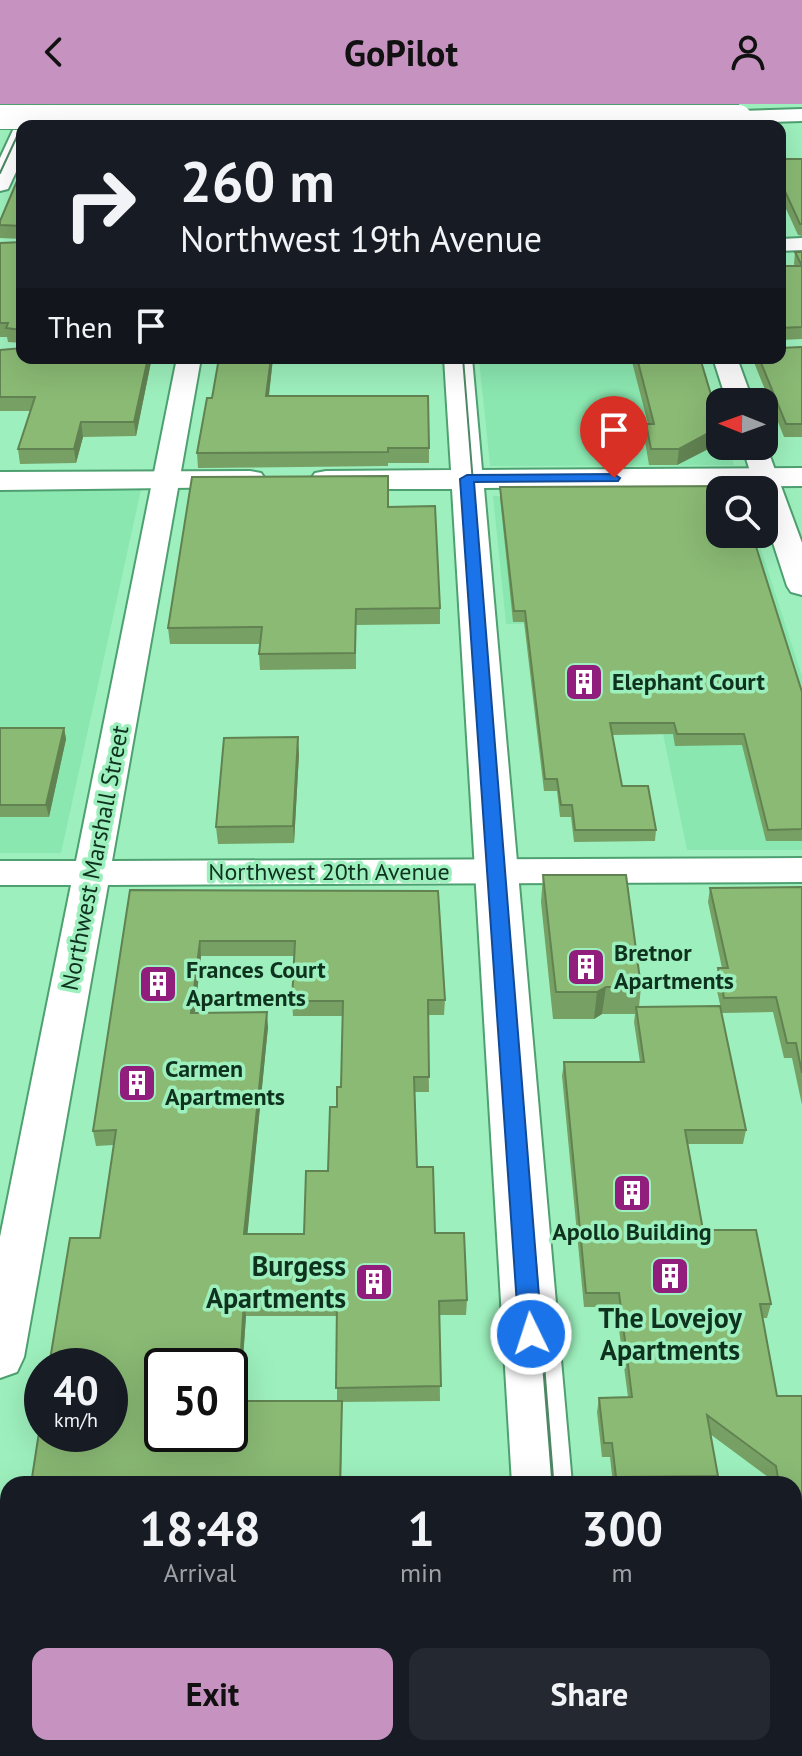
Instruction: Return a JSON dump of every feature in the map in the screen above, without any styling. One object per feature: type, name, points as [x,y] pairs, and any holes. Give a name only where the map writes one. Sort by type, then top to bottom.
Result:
[{"type":"main road","points":[[131,120],[235,116]]},
{"type":"main road","points":[[0,117],[802,116]]},
{"type":"main road","points":[[458,364],[541,1476]]},
{"type":"main road","points":[[0,481],[706,477]]},
{"type":"main road","points":[[778,477],[802,477]]},
{"type":"street","name":"Northwest Marshall Street","points":[[0,1357],[188,364]]},
{"type":"street","points":[[727,364],[735,388]]},
{"type":"street","points":[[778,515],[802,586]]},
{"type":"street","name":"Northwest 20th Avenue","points":[[0,873],[802,870]]},
{"type":"shaded area","points":[[480,364],[702,364],[710,388],[706,388],[706,460],[732,460],[734,465],[490,466]]},
{"type":"shaded area","points":[[0,489],[141,490],[61,853],[0,853]]},
{"type":"shaded area","points":[[706,495],[706,548],[761,548],[802,676],[802,850],[687,850],[640,623],[506,624],[493,496]]},
{"type":"building","points":[[786,159],[802,159],[800,224],[786,193]]},
{"type":"building","points":[[16,183],[16,226],[0,225]]},
{"type":"building","points":[[16,242],[16,329],[6,328],[8,323],[0,323],[0,243]]},
{"type":"building","points":[[795,252],[802,252],[802,266]]},
{"type":"building","points":[[786,266],[802,266],[802,327],[786,328]]},
{"type":"building","points":[[802,347],[802,424],[786,424],[778,404],[778,388],[771,388],[761,364],[786,364],[786,348]]},
{"type":"building","points":[[16,349],[16,364],[147,364],[134,422],[81,422],[74,449],[18,449],[35,397],[0,397],[0,350]]},
{"type":"building","points":[[218,364],[270,364],[266,396],[428,396],[429,448],[388,448],[388,452],[197,453],[207,398],[212,398]]},
{"type":"building","points":[[639,364],[702,364],[709,388],[706,388],[706,434],[679,449],[651,449],[646,424],[654,424]]},
{"type":"building","points":[[388,476],[388,507],[435,506],[440,608],[356,609],[355,653],[259,654],[262,627],[168,628],[192,477]]},
{"type":"building","points":[[706,486],[706,548],[756,548],[802,692],[802,829],[768,830],[744,734],[677,734],[674,723],[610,723],[622,786],[648,786],[656,830],[575,830],[572,805],[561,805],[557,779],[545,779],[525,611],[514,611],[500,487]]},
{"type":"building","points":[[0,728],[64,728],[46,805],[0,805]]},
{"type":"building","points":[[298,737],[293,826],[216,827],[224,738]]},
{"type":"building","name":"Bretnor Apartments","points":[[543,875],[626,875],[641,987],[606,987],[597,992],[556,992]]},
{"type":"building","points":[[802,887],[802,1073],[796,1043],[787,1043],[776,997],[724,998],[718,968],[728,968],[710,888]]},
{"type":"building","points":[[130,890],[438,891],[445,1000],[428,1000],[429,1077],[414,1077],[417,1167],[433,1167],[435,1233],[464,1233],[467,1300],[439,1301],[441,1386],[336,1388],[337,1301],[244,1301],[241,1348],[144,1348],[144,1452],[248,1452],[248,1401],[342,1401],[340,1476],[32,1476],[36,1452],[128,1452],[128,1348],[52,1348],[70,1238],[100,1238],[116,1130],[93,1131]],"holes":[[[200,941],[295,941],[292,1001],[343,1001],[341,1087],[337,1087],[337,1107],[330,1107],[328,1171],[306,1171],[304,1234],[244,1234],[267,1012],[191,1013]]]},
{"type":"building","points":[[720,1006],[746,1130],[685,1130],[703,1230],[756,1230],[771,1304],[760,1304],[777,1396],[802,1396],[802,1476],[778,1476],[776,1466],[707,1415],[718,1476],[616,1476],[612,1443],[604,1443],[599,1398],[632,1397],[619,1293],[586,1293],[564,1062],[644,1062],[636,1007]]},
{"type":"tram line","points":[[25,120],[32,104]]},
{"type":"tram line","points":[[442,104],[443,120]]},
{"type":"tram line","points":[[0,173],[16,138]]},
{"type":"tram line","points":[[463,364],[535,1259]]},
{"type":"tram line","points":[[535,1257],[552,1476]]},
{"type":"place","name":"Elephant Court","points":[[584,682]]},
{"type":"place","name":"Bretnor Apartments","points":[[586,967]]},
{"type":"place","name":"Frances Court Apartments","points":[[158,984]]},
{"type":"place","name":"Carmen Apartments","points":[[137,1083]]},
{"type":"place","name":"Apollo Building","points":[[632,1193]]},
{"type":"place","name":"The Lovejoy Apartments","points":[[670,1276]]},
{"type":"place","name":"Burgess Apartments","points":[[374,1282]]},
{"type":"route","points":[[531,1334],[467,479],[614,478]]}]
